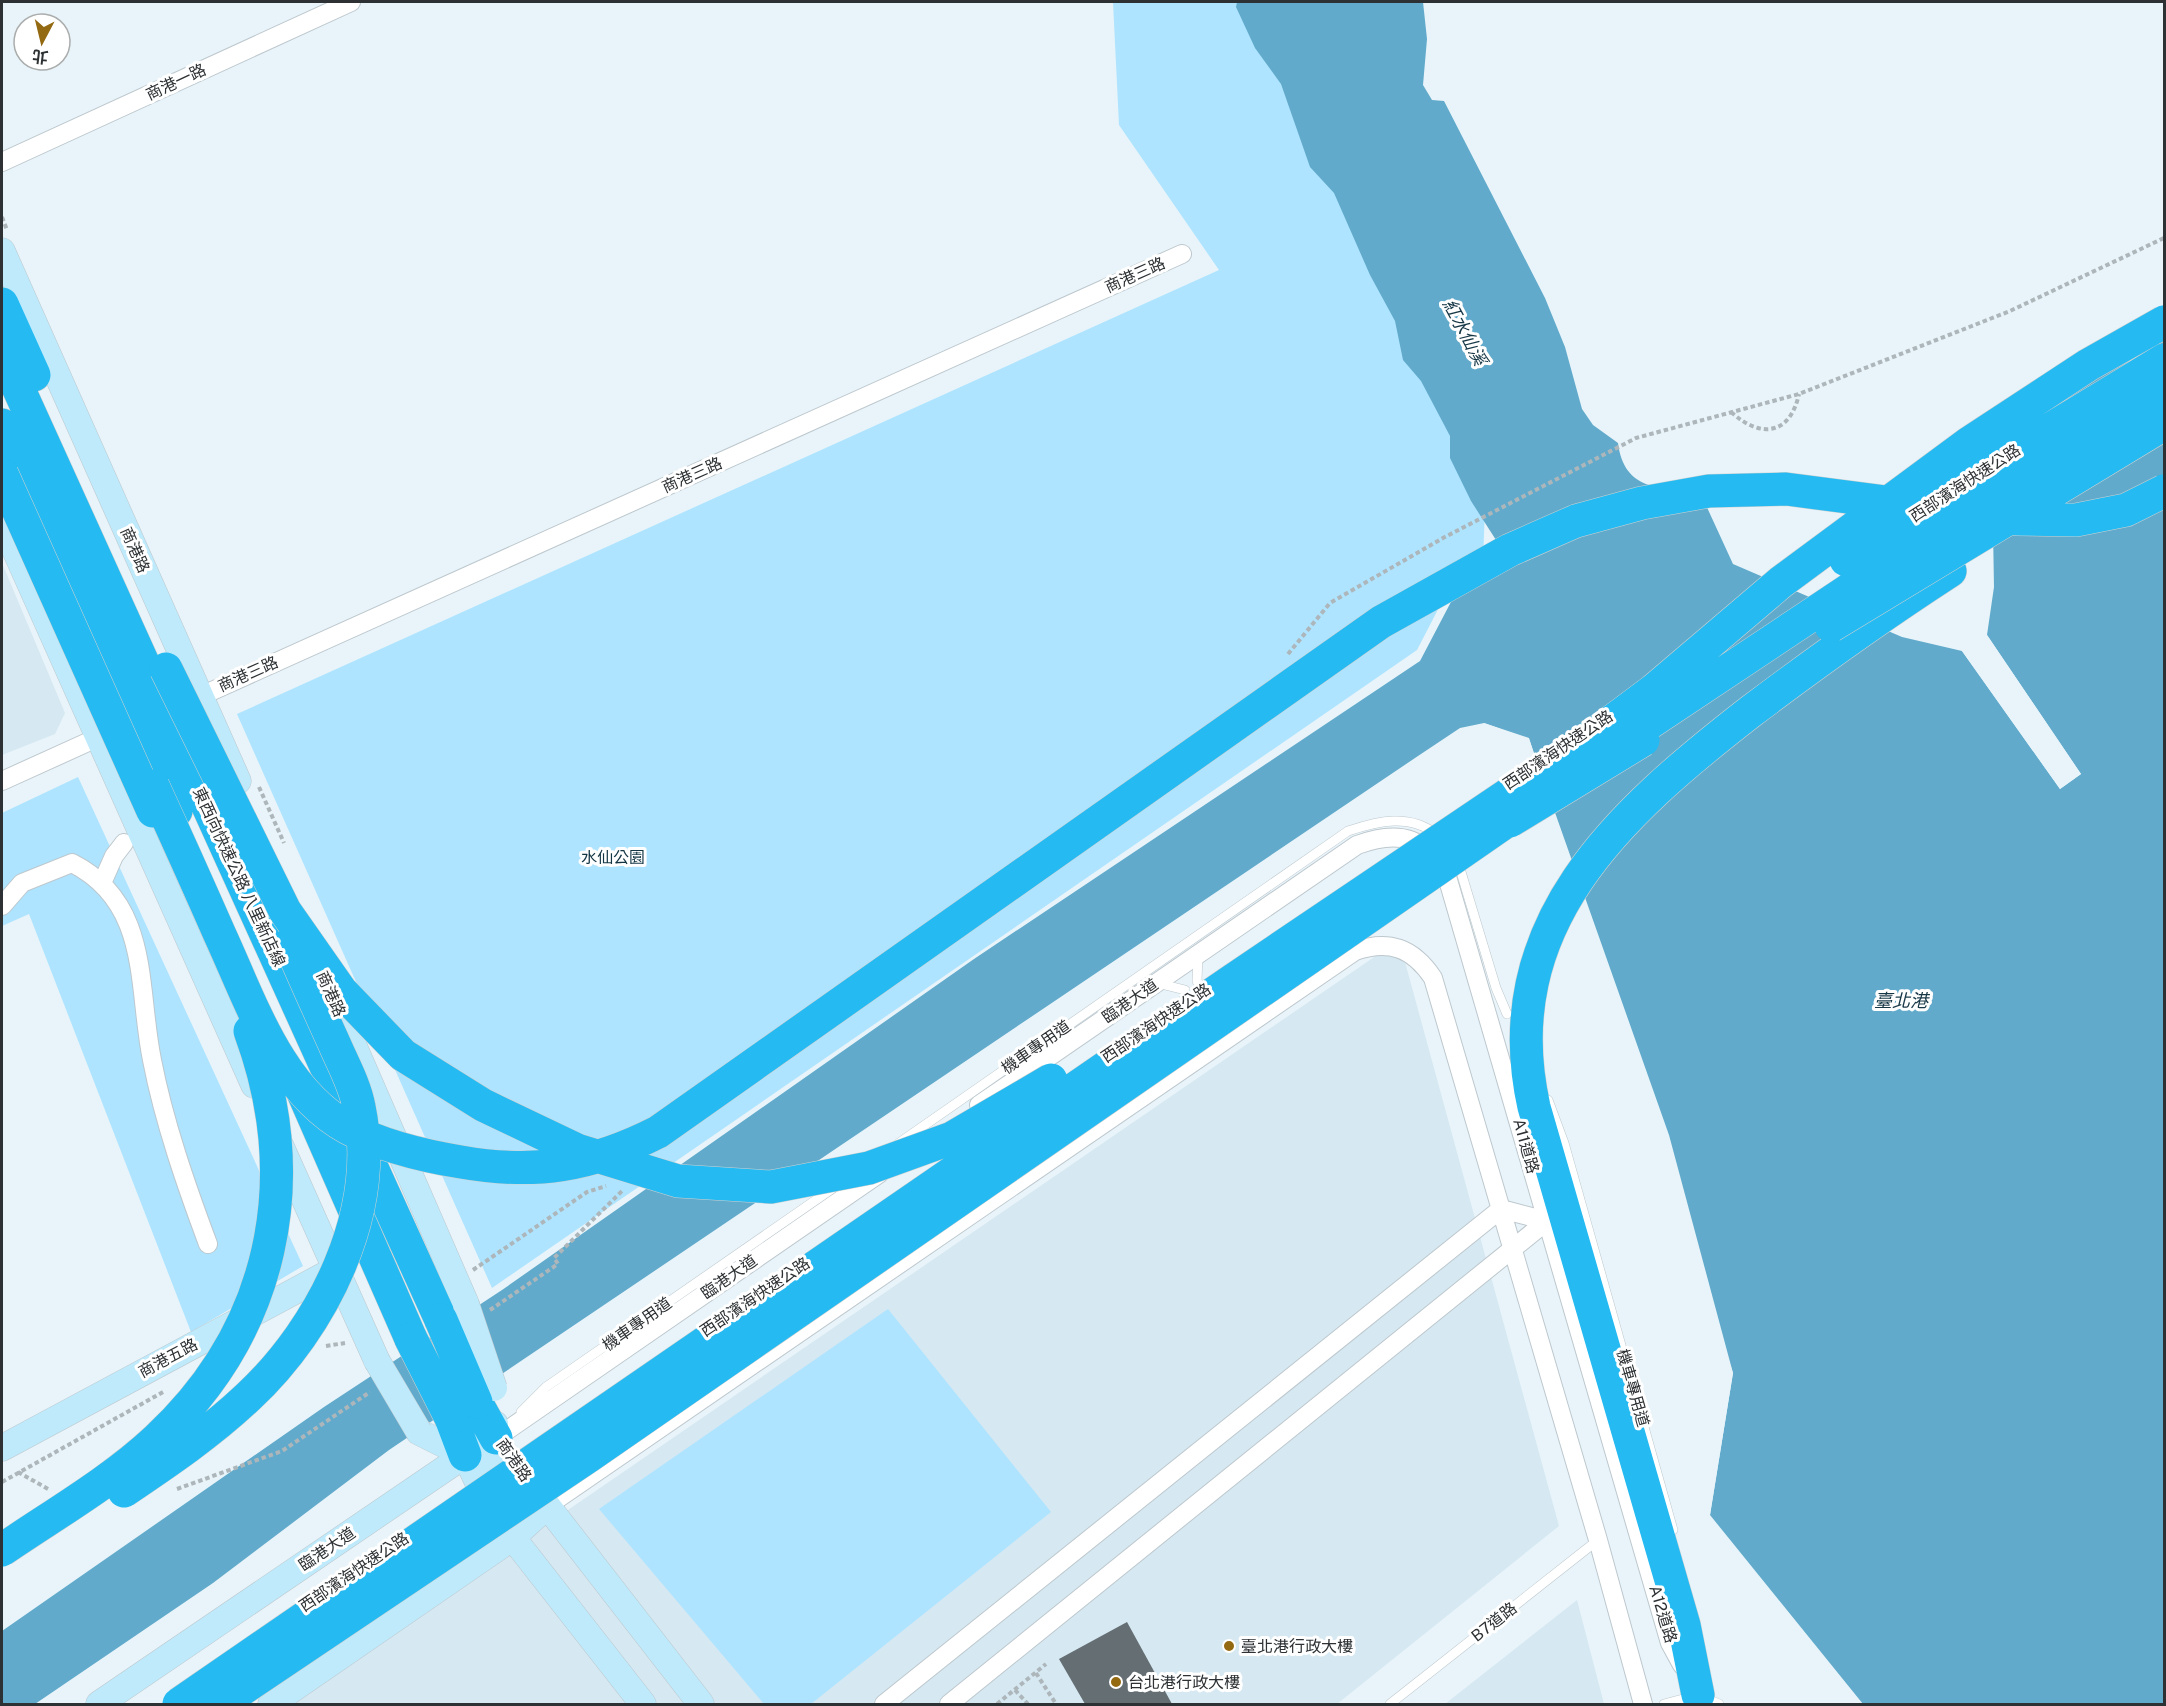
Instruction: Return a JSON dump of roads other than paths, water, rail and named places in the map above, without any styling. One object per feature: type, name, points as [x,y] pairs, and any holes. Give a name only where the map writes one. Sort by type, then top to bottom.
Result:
[{"type":"highway","points":[[2,304],[350,1079],[359,1106],[362,1131],[360,1195],[343,1255],[317,1311],[303,1333],[249,1396],[168,1461],[2,1575]]},
{"type":"highway","points":[[179,1704],[1220,989],[1571,752],[1654,690],[1781,582],[1969,443],[2088,365],[2164,322]]},
{"type":"highway","name":"東西向快速公路 八里新店線","points":[[2,352],[36,514],[370,1163],[456,1305],[474,1402]]},
{"type":"highway","name":"西部濱海快速公路","points":[[161,1704],[1319,911],[1830,570],[1993,464],[2164,360]]},
{"type":"highway","name":"西部濱海快速公路","points":[[220,1704],[986,1182],[1635,731],[2005,486],[2164,394]]},
{"type":"highway","points":[[547,1506],[575,1454],[1326,939],[1484,836],[2164,424]]},
{"type":"highway","name":"東西向快速公路 八里新店線","points":[[2,425],[36,514],[342,1178],[411,1339],[474,1402]]},
{"type":"highway","points":[[1706,1701],[1534,1107],[1517,1015],[1558,910],[1608,837],[1673,774],[1780,689],[1921,590],[2032,518],[2164,440]]},
{"type":"highway","points":[[2,441],[36,514],[153,786],[268,1040],[293,1079],[319,1106],[348,1128],[387,1143],[438,1158],[485,1166],[536,1167],[584,1163],[625,1149],[658,1132],[1381,622],[1510,550],[1576,521],[1642,503],[1709,491],[1786,489],[2017,519],[2076,520],[2126,510],[2164,491]]},
{"type":"highway","points":[[2,474],[240,1006],[257,1050],[277,1147],[277,1200],[270,1245],[261,1277],[244,1323],[208,1381],[184,1411],[149,1446],[2,1550]]},
{"type":"highway","points":[[166,669],[285,911],[341,991],[403,1055],[483,1105],[577,1150],[678,1181],[771,1187],[869,1168],[952,1138],[1032,1092],[1107,1042],[1319,911]]},
{"type":"highway","points":[[474,1402],[496,1438]]},
{"type":"highway","points":[[465,1455],[474,1402]]},
{"type":"street","name":"商港一路","points":[[2,162],[351,2]]},
{"type":"street","name":"商港路","points":[[2,251],[201,696],[456,1305]]},
{"type":"street","name":"商港三路","points":[[201,696],[1182,254]]},
{"type":"street","points":[[36,514],[99,737],[377,1361],[419,1432],[465,1455],[491,1510],[643,1704]]},
{"type":"street","points":[[2,781],[99,737]]},
{"type":"street","name":"A11道路","points":[[1357,844],[1377,837],[1395,837],[1416,841],[1433,852],[1443,869],[1635,1520]]},
{"type":"street","points":[[102,883],[114,856],[124,843]]},
{"type":"street","name":"臨港大道","points":[[99,1704],[465,1455],[496,1438],[1357,844]]},
{"type":"street","points":[[2,906],[22,883],[72,863],[87,871],[110,891],[131,928],[142,969],[152,1060],[191,1198],[208,1244]]},
{"type":"street","points":[[270,1704],[512,1538],[547,1506],[1355,951],[1375,944],[1394,947],[1424,963],[1433,978],[1598,1540],[1643,1704]]},
{"type":"street","points":[[1501,1209],[1547,1221]]},
{"type":"street","points":[[884,1704],[1501,1209]]},
{"type":"street","points":[[949,1704],[1547,1221]]},
{"type":"street","name":"商港五路","points":[[2,1448],[336,1269]]},
{"type":"street","name":"商港路","points":[[496,1438],[701,1704]]},
{"type":"street","points":[[491,1510],[496,1438]]},
{"type":"street","points":[[2,1558],[77,1506]]},
{"type":"street","points":[[204,1704],[491,1510]]},
{"type":"street","name":"A12道路","points":[[1635,1520],[1670,1642],[1706,1701]]},
{"type":"lane","name":"機車專用道","points":[[496,1438],[546,1387],[1348,831],[1393,820],[1413,823],[1431,831],[1448,845],[1461,868],[1494,979],[1517,1015]]},
{"type":"lane","points":[[1198,955],[1197,981],[1222,1014],[1250,1023]]},
{"type":"lane","points":[[1156,983],[1185,990],[1209,1024],[1206,1053]]},
{"type":"lane","name":"機車專用道","points":[[1542,1087],[1564,1143],[1675,1538]]},
{"type":"lane","name":"B7道路","points":[[1390,1704],[1598,1540]]},
{"type":"lane","points":[[1664,1704],[1706,1701],[1696,1627]]},
{"type":"water","name":"臺北港","points":[[1237,2],[1423,2],[1427,39],[1423,85],[1432,100],[1444,101],[1545,298],[1565,347],[1582,409],[1593,425],[1618,443],[1622,459],[1628,470],[1636,479],[1646,484],[1671,489],[1699,490],[1733,564],[1902,637],[1962,651],[2060,789],[2081,774],[1987,635],[1994,587],[1991,412],[2164,310],[2164,1704],[1863,1704],[1710,1515],[1733,1373],[1669,1135],[1529,739],[1484,723],[1460,728],[389,1450],[213,1583],[35,1704],[2,1704],[2,1631],[324,1407],[502,1290],[974,959],[1420,661],[1452,600],[1496,540],[1471,501],[1450,458],[1450,436],[1421,381],[1403,360],[1395,321],[1370,275],[1334,193],[1310,167],[1281,84],[1255,48],[1236,7]]},
{"type":"place","name":"臺北港行政大樓","points":[[1229,1646]]},
{"type":"place","name":"台北港行政大樓","points":[[1116,1682]]},
{"type":"water label","name":"紅水仙溪","points":[[1465,332]]},
{"type":"park label","name":"水仙公園","points":[[613,857]]}]
